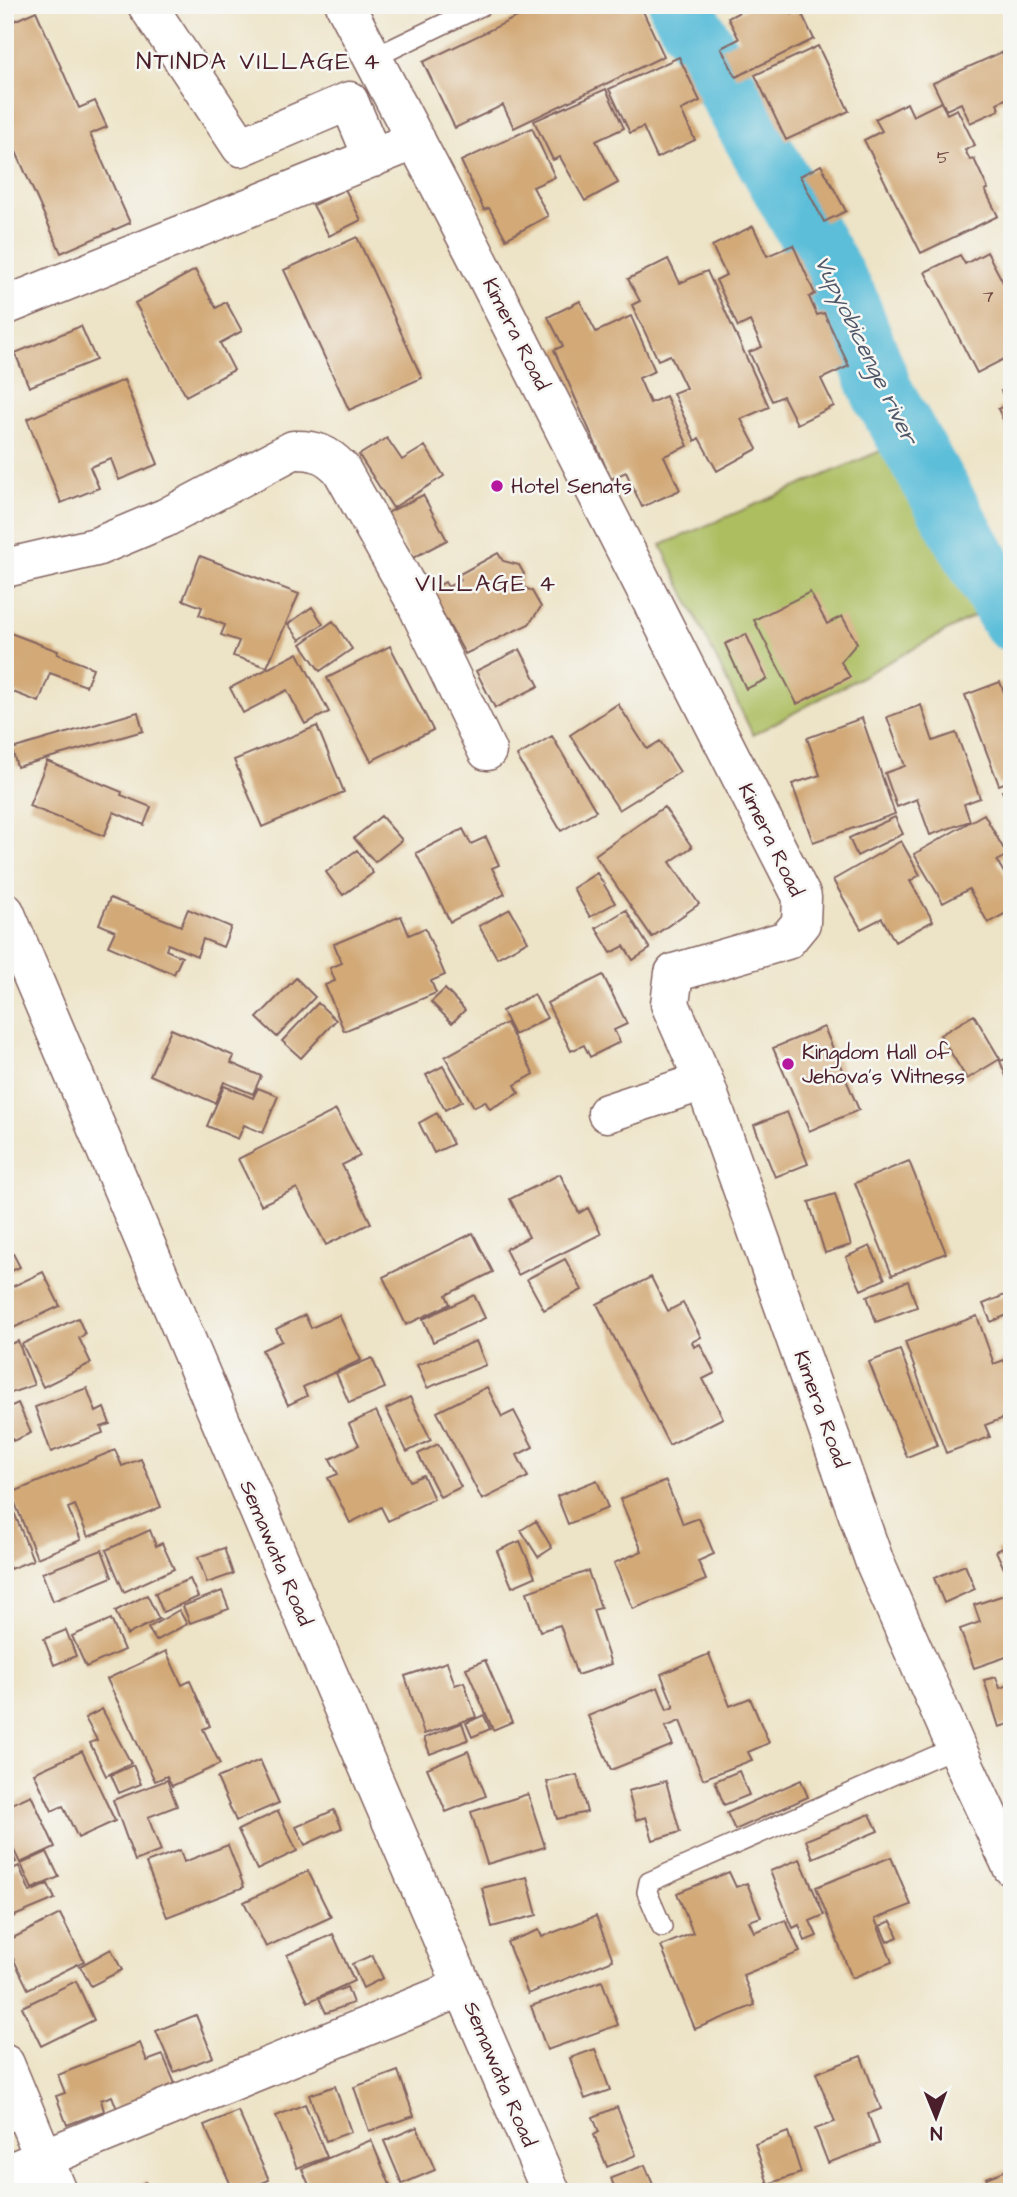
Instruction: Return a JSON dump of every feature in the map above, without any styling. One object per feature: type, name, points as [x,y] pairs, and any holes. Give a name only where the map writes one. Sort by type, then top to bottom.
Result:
[{"type":"street","points":[[147,5],[241,146],[349,101],[373,158]]},
{"type":"street","name":"Kimera Road","points":[[345,5],[802,897],[801,923],[787,940],[674,974],[670,1004],[704,1081],[875,1563],[1012,1867]]},
{"type":"street","points":[[5,306],[416,140]]},
{"type":"street","points":[[5,568],[96,547],[164,518],[293,450],[318,452],[330,457],[341,469],[415,601],[487,751]]},
{"type":"street","name":"Semawata Road","points":[[5,912],[551,2192]]},
{"type":"street","points":[[607,1113],[704,1081]]},
{"type":"street","points":[[5,2174],[463,1987]]},
{"type":"street","points":[[5,2064],[58,2192]]},
{"type":"lane","points":[[373,58],[483,5]]},
{"type":"lane","points":[[662,1927],[647,1892],[649,1882],[956,1747]]},
{"type":"green space","points":[[885,449],[978,614],[753,735],[661,545]]},
{"type":"building","points":[[542,5],[640,5],[664,56],[514,128],[503,105],[455,128],[423,62]]},
{"type":"building","points":[[753,5],[788,5],[792,14],[800,10],[814,39],[736,77],[721,48],[739,39],[728,18]]},
{"type":"building","points":[[36,11],[79,108],[95,101],[107,127],[90,134],[130,223],[61,253],[5,127],[5,25]]},
{"type":"building","points":[[818,46],[849,111],[786,140],[755,75]]},
{"type":"building","points":[[1002,52],[1012,73],[1012,96],[997,103],[999,110],[970,123],[961,103],[946,110],[933,83]]},
{"type":"building","points":[[679,57],[700,101],[681,110],[695,140],[657,158],[643,127],[630,133],[609,89]]},
{"type":"building","points":[[606,89],[624,128],[596,141],[618,183],[585,201],[560,157],[553,160],[534,121]]},
{"type":"building","points":[[941,102],[947,114],[957,109],[975,145],[965,150],[970,160],[974,159],[998,216],[921,253],[864,140],[882,131],[875,119],[907,103],[913,116]]},
{"type":"building","points":[[532,128],[555,177],[533,187],[548,216],[506,239],[489,208],[484,210],[461,161]]},
{"type":"building","points":[[821,165],[846,211],[824,222],[800,176]]},
{"type":"building","points":[[345,189],[361,220],[329,236],[313,205]]},
{"type":"building","points":[[1012,214],[1012,236],[1010,236],[1007,216]]},
{"type":"building","points":[[753,226],[767,256],[793,245],[815,294],[809,297],[817,315],[824,313],[849,366],[821,379],[834,406],[797,424],[783,396],[772,401],[749,352],[762,347],[750,321],[738,327],[716,280],[726,275],[712,246]]},
{"type":"building","points":[[357,237],[422,378],[349,410],[284,270]]},
{"type":"building","points":[[987,252],[1012,299],[1012,355],[977,373],[925,272],[960,255],[965,264]]},
{"type":"building","points":[[668,259],[680,283],[707,271],[769,407],[741,419],[757,449],[717,471],[699,438],[695,441],[673,393],[686,388],[670,355],[658,360],[632,305],[640,301],[628,279]]},
{"type":"building","points":[[195,270],[216,308],[226,302],[242,331],[220,343],[234,370],[186,396],[135,303]]},
{"type":"building","points":[[580,301],[596,332],[631,316],[655,371],[639,378],[650,403],[666,396],[688,446],[664,456],[680,490],[642,507],[626,472],[611,479],[554,350],[563,346],[548,317]]},
{"type":"building","points":[[81,326],[96,360],[29,387],[15,353]]},
{"type":"building","points":[[124,380],[158,464],[119,480],[111,459],[90,467],[99,488],[61,503],[27,419]]},
{"type":"building","points":[[1012,386],[1012,438],[998,409],[1007,404],[1001,391]]},
{"type":"building","points":[[387,438],[402,460],[425,446],[444,476],[393,508],[359,455]]},
{"type":"building","points":[[423,495],[447,540],[411,559],[387,513]]},
{"type":"building","points":[[498,553],[503,561],[519,565],[524,574],[521,586],[532,591],[541,607],[529,624],[465,654],[430,590],[445,582],[448,587],[461,580],[458,575]]},
{"type":"building","points":[[200,556],[299,594],[267,667],[233,656],[239,641],[221,635],[225,625],[199,615],[202,607],[183,600]]},
{"type":"building","points":[[810,592],[827,624],[842,616],[857,643],[841,662],[850,677],[797,704],[754,620]]},
{"type":"building","points":[[312,607],[323,624],[300,640],[288,624]]},
{"type":"building","points":[[333,621],[352,649],[320,671],[301,644]]},
{"type":"building","points":[[5,631],[58,651],[57,654],[93,668],[86,686],[50,673],[39,702],[5,689]]},
{"type":"building","points":[[746,634],[767,679],[746,689],[725,644]]},
{"type":"building","points":[[390,646],[433,730],[371,761],[327,678]]},
{"type":"building","points":[[520,649],[539,686],[495,708],[476,671]]},
{"type":"building","points":[[298,653],[329,712],[305,724],[287,690],[243,713],[230,688]]},
{"type":"building","points":[[1000,682],[1010,707],[1012,706],[1012,780],[999,785],[965,695]]},
{"type":"building","points":[[618,704],[647,749],[660,741],[680,772],[619,810],[570,735]]},
{"type":"building","points":[[921,705],[933,741],[956,733],[980,798],[964,804],[970,821],[930,835],[917,799],[897,807],[885,773],[905,766],[887,717]]},
{"type":"building","points":[[138,712],[143,731],[17,767],[12,749]]},
{"type":"building","points":[[862,718],[895,814],[813,842],[792,784],[820,775],[807,738]]},
{"type":"building","points":[[317,726],[344,792],[262,827],[234,760]]},
{"type":"building","points":[[552,736],[596,811],[561,831],[517,756]]},
{"type":"building","points":[[47,761],[151,807],[144,825],[114,812],[104,836],[29,806]]},
{"type":"building","points":[[1012,786],[1012,807],[1010,808],[1002,791]]},
{"type":"building","points":[[664,807],[692,847],[670,862],[699,904],[652,937],[595,855]]},
{"type":"building","points":[[984,814],[1007,855],[997,861],[1012,886],[1012,910],[988,923],[969,889],[943,903],[914,854]]},
{"type":"building","points":[[381,816],[402,840],[375,862],[354,838]]},
{"type":"building","points":[[895,817],[903,834],[857,856],[849,838]]},
{"type":"building","points":[[463,829],[471,844],[486,837],[499,865],[492,868],[505,894],[450,922],[416,853]]},
{"type":"building","points":[[901,841],[920,875],[910,881],[933,921],[895,942],[882,918],[861,929],[833,880]]},
{"type":"building","points":[[357,850],[373,873],[343,895],[326,872]]},
{"type":"building","points":[[597,873],[615,903],[590,917],[573,888]]},
{"type":"building","points":[[110,898],[181,926],[188,909],[231,927],[223,947],[203,939],[197,956],[168,944],[166,950],[182,957],[174,974],[108,946],[115,931],[99,924]]},
{"type":"building","points":[[510,909],[528,941],[497,958],[479,926]]},
{"type":"building","points":[[626,910],[650,949],[633,960],[624,946],[611,953],[596,928]]},
{"type":"building","points":[[401,916],[409,935],[425,928],[445,975],[431,981],[436,993],[344,1031],[325,985],[335,981],[330,968],[342,963],[334,944]]},
{"type":"building","points":[[603,975],[627,1024],[614,1030],[620,1042],[590,1057],[584,1045],[571,1051],[547,1003]]},
{"type":"building","points":[[296,978],[315,997],[277,1037],[257,1018]]},
{"type":"building","points":[[445,989],[465,1010],[452,1023],[431,1002]]},
{"type":"building","points":[[534,994],[547,1018],[514,1035],[502,1011]]},
{"type":"building","points":[[318,1003],[336,1020],[301,1058],[282,1041]]},
{"type":"building","points":[[974,1015],[1000,1059],[967,1079],[940,1035]]},
{"type":"building","points":[[506,1023],[534,1074],[515,1085],[519,1093],[490,1109],[485,1101],[474,1107],[445,1057]]},
{"type":"building","points":[[824,1027],[859,1110],[809,1131],[773,1048]]},
{"type":"building","points":[[171,1029],[234,1056],[231,1063],[261,1076],[253,1094],[224,1082],[215,1103],[150,1075]]},
{"type":"building","points":[[1012,1057],[1012,1091],[1000,1061]]},
{"type":"building","points":[[443,1066],[462,1101],[445,1110],[426,1075]]},
{"type":"building","points":[[224,1086],[253,1098],[258,1088],[278,1096],[263,1133],[244,1125],[238,1139],[207,1126]]},
{"type":"building","points":[[336,1110],[360,1156],[342,1165],[371,1223],[326,1245],[297,1188],[261,1205],[238,1159]]},
{"type":"building","points":[[787,1112],[808,1164],[775,1177],[754,1125]]},
{"type":"building","points":[[437,1113],[453,1144],[434,1153],[419,1123]]},
{"type":"building","points":[[909,1161],[946,1253],[892,1275],[855,1183]]},
{"type":"building","points":[[560,1174],[579,1213],[588,1208],[601,1234],[518,1275],[505,1249],[529,1237],[510,1199]]},
{"type":"building","points":[[835,1194],[851,1245],[825,1253],[809,1202]]},
{"type":"building","points":[[473,1233],[493,1272],[446,1295],[450,1304],[406,1325],[383,1277]]},
{"type":"building","points":[[5,1238],[20,1267],[5,1274]]},
{"type":"building","points":[[870,1246],[885,1279],[861,1290],[846,1257]]},
{"type":"building","points":[[565,1259],[582,1290],[544,1310],[527,1279]]},
{"type":"building","points":[[43,1272],[60,1306],[5,1332],[5,1305],[8,1304],[5,1290]]},
{"type":"building","points":[[651,1277],[668,1311],[683,1303],[701,1337],[692,1342],[694,1347],[700,1344],[715,1373],[703,1379],[723,1418],[669,1445],[597,1304]]},
{"type":"building","points":[[908,1281],[917,1307],[876,1322],[867,1296]]},
{"type":"building","points":[[1012,1292],[1012,1313],[991,1322],[983,1304]]},
{"type":"building","points":[[474,1295],[485,1318],[433,1342],[423,1319]]},
{"type":"building","points":[[305,1315],[311,1328],[339,1315],[361,1360],[303,1387],[307,1396],[288,1405],[262,1350],[282,1341],[276,1329]]},
{"type":"building","points":[[977,1316],[994,1364],[1004,1360],[1012,1382],[1012,1415],[985,1425],[990,1437],[946,1453],[905,1342]]},
{"type":"building","points":[[78,1318],[85,1334],[79,1338],[91,1363],[43,1387],[22,1344]]},
{"type":"building","points":[[18,1341],[34,1385],[5,1395],[5,1346]]},
{"type":"building","points":[[476,1341],[486,1365],[427,1388],[417,1365]]},
{"type":"building","points":[[900,1350],[937,1445],[907,1457],[869,1362]]},
{"type":"building","points":[[372,1358],[385,1388],[349,1403],[336,1373]]},
{"type":"building","points":[[487,1387],[502,1417],[514,1411],[533,1447],[517,1455],[528,1477],[482,1500],[437,1412]]},
{"type":"building","points":[[87,1388],[96,1412],[104,1408],[110,1424],[101,1427],[103,1433],[51,1452],[35,1407]]},
{"type":"building","points":[[410,1397],[431,1440],[407,1452],[386,1409]]},
{"type":"building","points":[[18,1403],[31,1433],[13,1441],[5,1424],[5,1409]]},
{"type":"building","points":[[376,1411],[410,1481],[423,1475],[434,1499],[388,1521],[381,1507],[350,1523],[328,1478],[338,1474],[330,1459],[359,1445],[349,1424]]},
{"type":"building","points":[[438,1444],[461,1487],[440,1497],[418,1454]]},
{"type":"building","points":[[115,1450],[122,1466],[141,1459],[161,1507],[88,1537],[75,1505],[68,1508],[81,1540],[37,1558],[11,1493]]},
{"type":"building","points":[[597,1480],[608,1508],[568,1524],[557,1496]]},
{"type":"building","points":[[666,1481],[683,1524],[699,1518],[714,1554],[698,1561],[706,1580],[633,1609],[614,1563],[642,1551],[620,1499]]},
{"type":"building","points":[[8,1497],[33,1560],[10,1569],[5,1557],[5,1498]]},
{"type":"building","points":[[536,1521],[552,1548],[538,1557],[521,1530]]},
{"type":"building","points":[[150,1530],[156,1546],[162,1543],[174,1569],[124,1592],[106,1550]]},
{"type":"building","points":[[520,1541],[535,1577],[512,1587],[497,1551]]},
{"type":"building","points":[[1012,1544],[1012,1586],[996,1551]]},
{"type":"building","points":[[224,1548],[233,1574],[207,1583],[198,1557]]},
{"type":"building","points":[[102,1550],[112,1577],[53,1601],[42,1573]]},
{"type":"building","points":[[965,1565],[975,1589],[944,1603],[934,1578]]},
{"type":"building","points":[[588,1571],[601,1608],[593,1610],[611,1664],[577,1675],[560,1625],[540,1631],[527,1592]]},
{"type":"building","points":[[190,1579],[198,1597],[163,1612],[155,1593]]},
{"type":"building","points":[[222,1591],[229,1609],[190,1623],[183,1606]]},
{"type":"building","points":[[1007,1594],[1012,1607],[1012,1655],[974,1668],[960,1629],[980,1622],[974,1605]]},
{"type":"building","points":[[147,1595],[159,1619],[127,1635],[115,1611]]},
{"type":"building","points":[[179,1610],[187,1624],[156,1641],[148,1628]]},
{"type":"building","points":[[111,1619],[124,1650],[86,1667],[72,1636]]},
{"type":"building","points":[[66,1630],[76,1656],[54,1665],[44,1639]]},
{"type":"building","points":[[166,1651],[182,1685],[190,1681],[210,1726],[203,1729],[220,1764],[172,1786],[167,1776],[155,1781],[107,1679]]},
{"type":"building","points":[[709,1654],[730,1706],[750,1698],[769,1743],[748,1752],[752,1760],[703,1779],[680,1721],[665,1727],[673,1745],[611,1770],[588,1716],[658,1687],[667,1710],[674,1707],[661,1674]]},
{"type":"building","points":[[485,1660],[512,1722],[493,1730],[466,1668]]},
{"type":"building","points":[[447,1662],[455,1685],[464,1682],[476,1717],[424,1734],[405,1676]]},
{"type":"building","points":[[996,1677],[1000,1688],[1012,1684],[1012,1723],[999,1727],[984,1680]]},
{"type":"building","points":[[102,1709],[131,1763],[106,1776],[90,1743],[97,1740],[85,1718]]},
{"type":"building","points":[[484,1715],[490,1729],[472,1737],[466,1723]]},
{"type":"building","points":[[462,1723],[468,1740],[430,1754],[424,1738]]},
{"type":"building","points":[[82,1751],[115,1821],[78,1838],[63,1806],[52,1811],[34,1773]]},
{"type":"building","points":[[468,1751],[486,1796],[446,1812],[427,1768]]},
{"type":"building","points":[[260,1760],[279,1803],[236,1821],[217,1778]]},
{"type":"building","points":[[133,1765],[141,1784],[119,1793],[111,1775]]},
{"type":"building","points":[[739,1771],[749,1795],[724,1805],[715,1781]]},
{"type":"building","points":[[577,1775],[587,1812],[557,1819],[547,1782]]},
{"type":"building","points":[[167,1780],[177,1806],[148,1817],[161,1851],[135,1861],[113,1800]]},
{"type":"building","points":[[801,1780],[808,1797],[735,1830],[727,1813]]},
{"type":"building","points":[[666,1781],[680,1832],[653,1840],[646,1817],[636,1820],[628,1791]]},
{"type":"building","points":[[528,1794],[545,1847],[487,1864],[471,1812]]},
{"type":"building","points":[[31,1795],[55,1847],[20,1863],[5,1832],[5,1807]]},
{"type":"building","points":[[334,1810],[342,1828],[305,1845],[296,1827]]},
{"type":"building","points":[[278,1811],[297,1851],[257,1870],[238,1830]]},
{"type":"building","points":[[870,1814],[878,1831],[813,1858],[806,1840]]},
{"type":"building","points":[[5,1838],[16,1862],[5,1867]]},
{"type":"building","points":[[228,1845],[244,1887],[167,1917],[146,1863],[180,1850],[184,1862]]},
{"type":"building","points":[[47,1852],[59,1877],[32,1889],[21,1864]]},
{"type":"building","points":[[891,1857],[911,1905],[875,1919],[892,1962],[852,1978],[816,1887]]},
{"type":"building","points":[[800,1859],[824,1915],[810,1921],[817,1936],[805,1941],[799,1925],[793,1928],[770,1871]]},
{"type":"building","points":[[19,1866],[30,1892],[48,1884],[55,1899],[5,1920],[5,1872]]},
{"type":"building","points":[[308,1871],[331,1917],[266,1947],[244,1902]]},
{"type":"building","points":[[729,1872],[736,1887],[747,1883],[761,1917],[749,1921],[754,1932],[786,1920],[800,1952],[743,1975],[755,2005],[695,2029],[661,1946],[693,1933],[677,1893]]},
{"type":"building","points":[[527,1877],[537,1915],[492,1927],[482,1888]]},
{"type":"building","points":[[60,1914],[84,1961],[28,1989],[5,1942]]},
{"type":"building","points":[[596,1916],[613,1960],[528,1994],[507,1942],[539,1930],[542,1937]]},
{"type":"building","points":[[891,1921],[898,1937],[887,1942],[880,1926]]},
{"type":"building","points":[[333,1934],[354,1981],[308,2002],[287,1955]]},
{"type":"building","points":[[111,1949],[122,1970],[91,1986],[80,1966]]},
{"type":"building","points":[[372,1955],[383,1978],[363,1988],[352,1964]]},
{"type":"building","points":[[76,1981],[94,2020],[41,2046],[22,2007]]},
{"type":"building","points":[[602,1981],[618,2025],[547,2050],[531,2006]]},
{"type":"building","points":[[347,1987],[353,2003],[326,2013],[319,1998]]},
{"type":"building","points":[[196,2015],[213,2057],[174,2072],[156,2031]]},
{"type":"building","points":[[140,2043],[147,2061],[163,2055],[176,2086],[117,2109],[112,2096],[101,2100],[104,2111],[67,2125],[56,2096],[65,2093],[58,2075]]},
{"type":"building","points":[[595,2049],[610,2090],[585,2099],[570,2058]]},
{"type":"building","points":[[861,2056],[881,2109],[868,2114],[879,2144],[828,2163],[815,2129],[835,2122],[816,2073]]},
{"type":"building","points":[[398,2071],[414,2116],[369,2131],[354,2087]]},
{"type":"building","points":[[335,2086],[351,2132],[326,2141],[309,2095]]},
{"type":"building","points":[[305,2104],[327,2157],[297,2168],[276,2116]]},
{"type":"building","points":[[617,2107],[636,2155],[607,2167],[594,2135],[599,2132],[593,2117]]},
{"type":"building","points":[[238,2111],[269,2180],[234,2192],[204,2125]]},
{"type":"building","points":[[417,2127],[435,2170],[402,2184],[384,2141]]},
{"type":"building","points":[[788,2132],[801,2173],[768,2184],[755,2144]]},
{"type":"building","points":[[371,2140],[393,2192],[312,2192],[302,2169]]},
{"type":"building","points":[[645,2165],[656,2192],[616,2192],[611,2178]]},
{"type":"building","points":[[1012,2168],[1012,2192],[992,2192],[986,2178]]},
{"type":"building","points":[[146,2182],[150,2192],[124,2192]]},
{"type":"building","points":[[959,2184],[963,2192],[943,2192]]},
{"type":"waterway","name":"Vupyobicenge river","points":[[680,5],[846,299],[882,392],[1012,620]]},
{"type":"place","name":"Hotel Senats","points":[[497,486]]},
{"type":"place","name":"Kingdom Hall of Jehova's Witness","points":[[788,1064]]},
{"type":"district","name":"NTINDA VILLAGE 4","points":[[259,62]]},
{"type":"district","name":"VILLAGE 4","points":[[486,584]]}]
